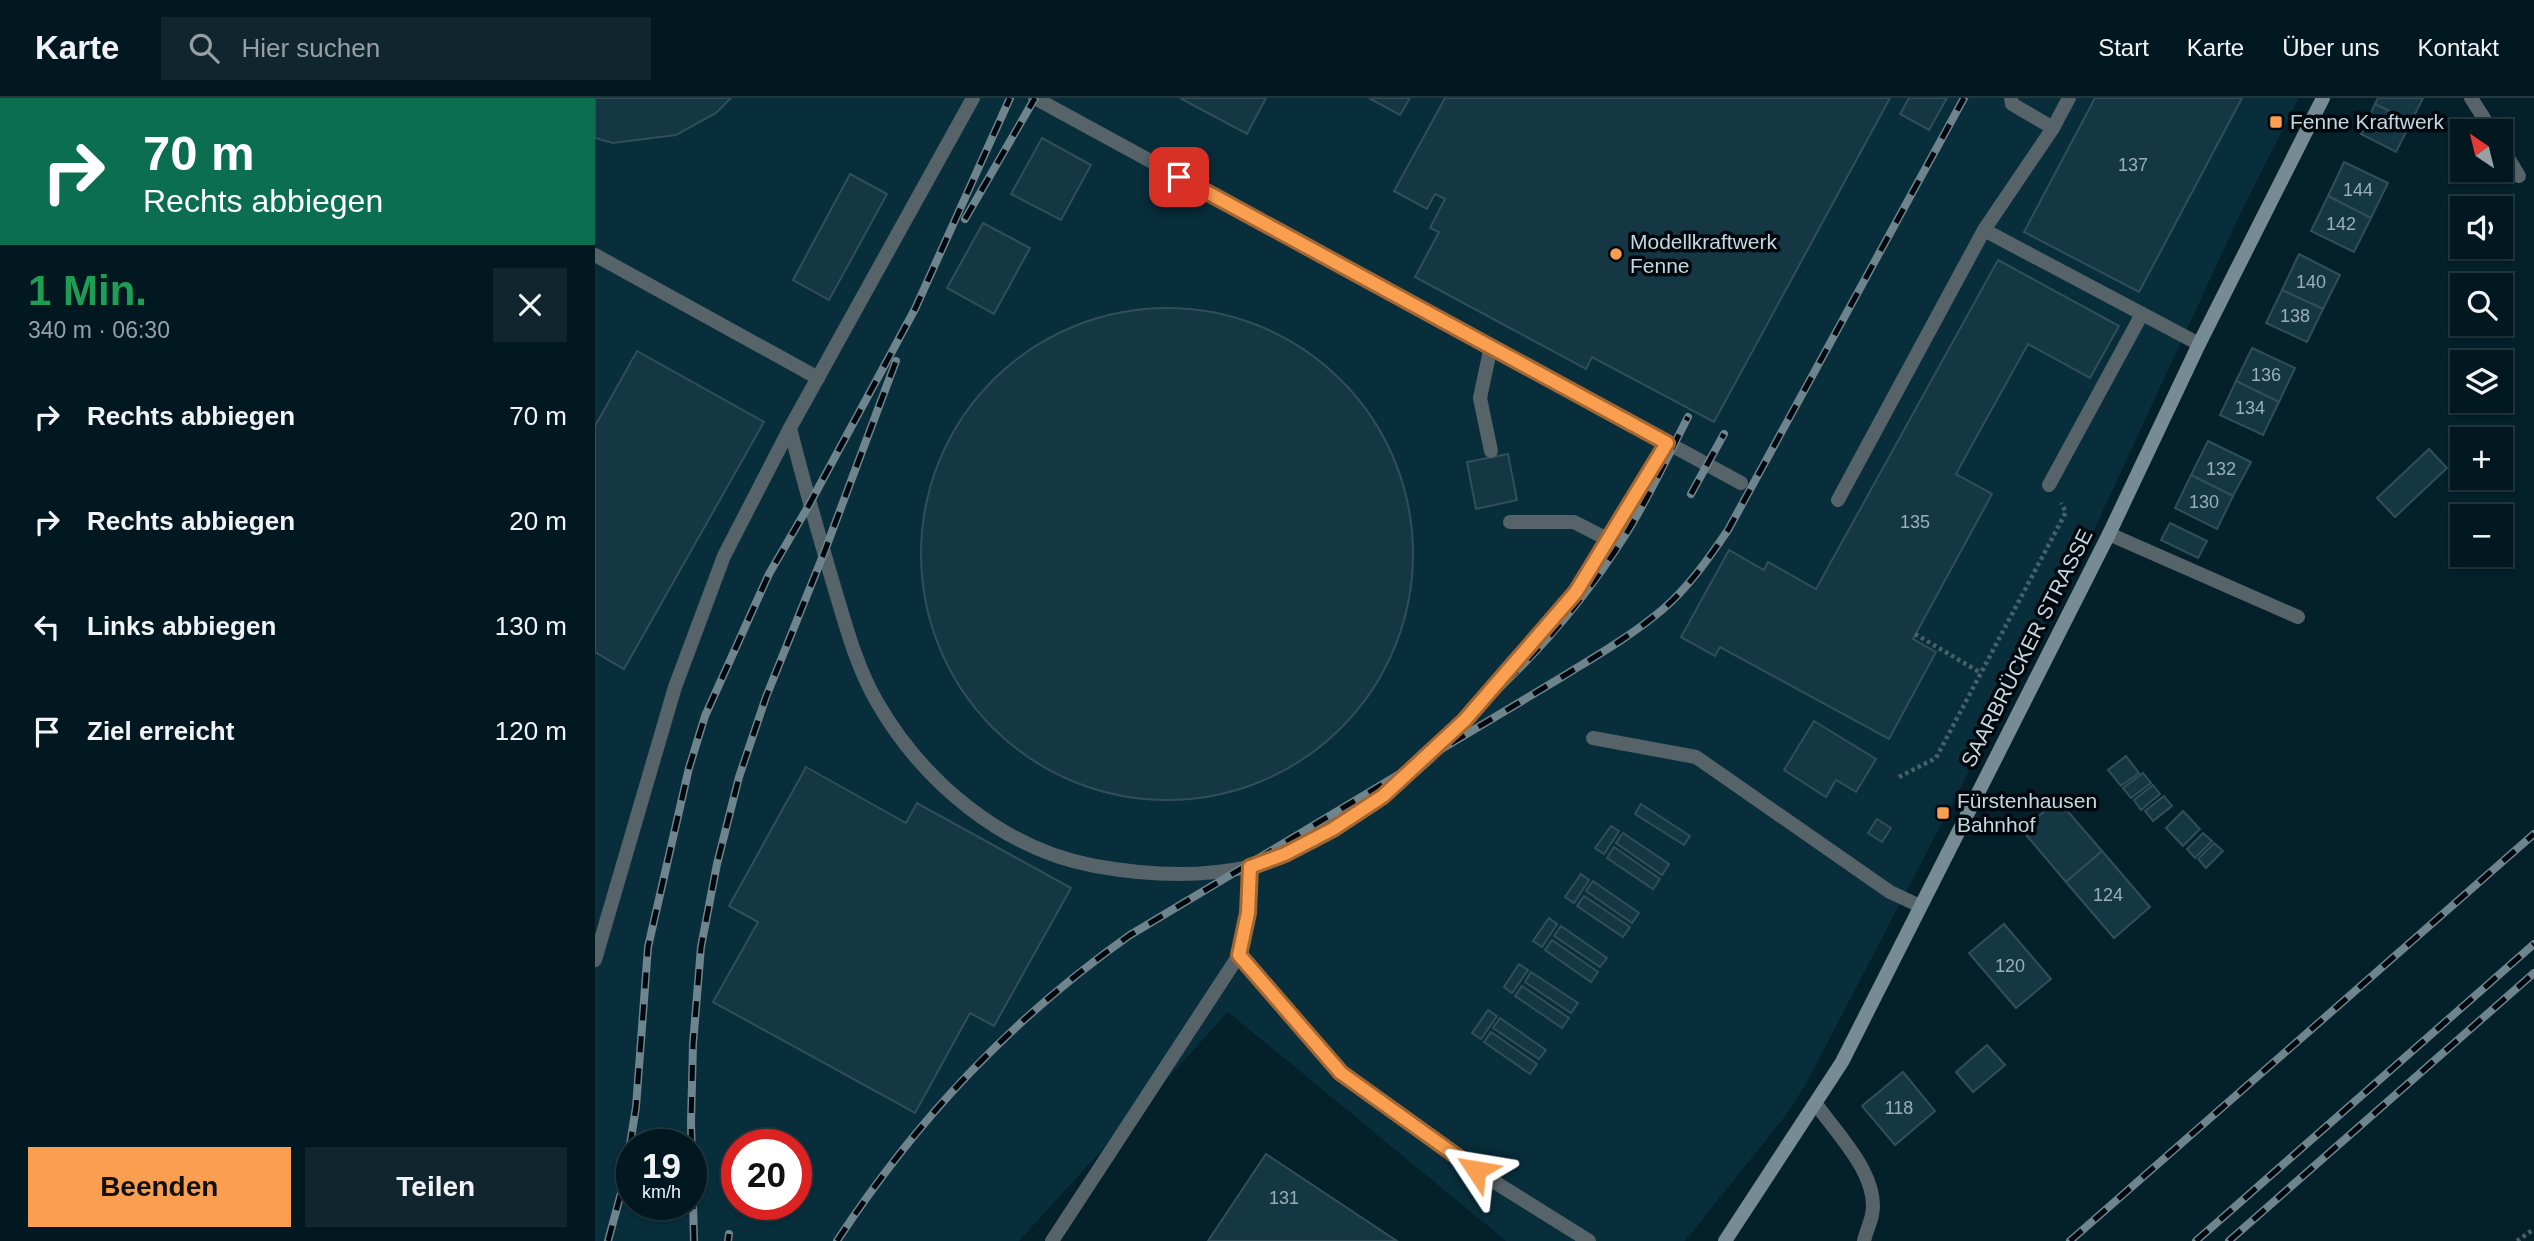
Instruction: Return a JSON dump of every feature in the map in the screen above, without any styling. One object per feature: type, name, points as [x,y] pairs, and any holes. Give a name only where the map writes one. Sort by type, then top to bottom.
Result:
[{"type":"street","name":"SAARBRÜCKER STRASSE","points":[[1725,1241],[1842,1062],[2109,534],[2199,344],[2323,98]]},
{"type":"lane","points":[[595,960],[675,687],[724,556],[790,428],[972,98]]},
{"type":"lane","points":[[1035,98],[1741,483]]},
{"type":"lane","points":[[2011,98],[2012,104],[2053,128]]},
{"type":"lane","points":[[1838,500],[1985,230],[2053,128],[2069,98]]},
{"type":"lane","points":[[2472,98],[2485,119]]},
{"type":"lane","points":[[2513,166],[2519,176]]},
{"type":"lane","points":[[1985,230],[2199,344]]},
{"type":"lane","points":[[595,255],[818,378]]},
{"type":"lane","points":[[2049,485],[2142,314]]},
{"type":"lane","points":[[1490,346],[1480,398],[1491,451]]},
{"type":"lane","points":[[790,428],[809,505],[854,651],[882,710],[907,748],[939,782],[971,810],[1030,847],[1079,863],[1129,872],[1194,875],[1250,867],[1285,854],[1333,829],[1383,796],[1421,762],[1465,720],[1576,592],[1667,443]]},
{"type":"lane","points":[[1510,523],[1574,522],[1609,540]]},
{"type":"lane","points":[[2109,534],[2298,617]]},
{"type":"lane","points":[[1593,738],[1696,757],[1890,892],[1920,906]]},
{"type":"lane","points":[[1052,1241],[1239,955],[1248,913],[1250,867]]},
{"type":"lane","points":[[1239,955],[1341,1073],[1453,1156],[1590,1241]]},
{"type":"lane","points":[[1816,1104],[1863,1168],[1871,1186],[1873,1213],[1864,1241]]},
{"type":"path","points":[[1899,777],[1936,758],[2066,512],[2049,485]]},
{"type":"path","points":[[1915,634],[1981,673]]},
{"type":"path","points":[[2517,1241],[2534,1229]]},
{"type":"shaded area","points":[[595,98],[2299,98],[2244,206],[2089,541],[1806,1084],[1786,1115],[1685,1241],[1506,1241],[1228,1012],[1019,1241],[595,1241]]},
{"type":"building","points":[[595,98],[731,98],[716,113],[676,135],[613,143],[595,138]]},
{"type":"building","points":[[1180,98],[1266,98],[1247,134]]},
{"type":"building","points":[[1369,98],[1410,98],[1400,115]]},
{"type":"building","name":"Modellkraftwerk Fenne","points":[[1445,98],[1890,98],[1714,422],[1592,357],[1586,369],[1415,277],[1439,232],[1430,228],[1445,199],[1435,194],[1427,209],[1394,191]]},
{"type":"building","points":[[1909,98],[1947,98],[1929,130],[1900,114]]},
{"type":"building","points":[[2095,98],[2242,98],[2139,292],[2024,232]]},
{"type":"building","points":[[2378,98],[2423,98],[2411,122],[2375,104]]},
{"type":"building","points":[[2375,104],[2411,122],[2396,152],[2361,134]]},
{"type":"building","points":[[1042,138],[1091,165],[1061,220],[1011,194]]},
{"type":"building","points":[[2344,162],[2388,183],[2371,218],[2328,196]]},
{"type":"building","points":[[850,174],[887,194],[829,300],[793,280]]},
{"type":"building","points":[[2328,196],[2371,218],[2354,252],[2311,231]]},
{"type":"building","points":[[983,223],[1030,248],[994,314],[947,288]]},
{"type":"building","points":[[2299,254],[2340,275],[2323,309],[2282,290]]},
{"type":"building","points":[[1998,260],[2119,326],[2090,378],[2028,344],[1956,474],[1992,494],[1913,639],[1936,652],[1889,739],[1720,647],[1715,656],[1681,637],[1729,550],[1764,570],[1768,562],[1816,589]]},
{"type":"building","points":[[2282,290],[2323,309],[2307,342],[2266,323]]},
{"type":"building","points":[[1167,308],[1215,313],[1261,327],[1304,350],[1341,380],[1371,417],[1394,460],[1408,506],[1413,554],[1408,602],[1394,648],[1371,691],[1341,728],[1304,758],[1261,781],[1215,795],[1167,800],[1119,795],[1073,781],[1030,758],[993,728],[963,691],[940,648],[926,602],[921,554],[926,506],[940,460],[963,417],[993,380],[1030,350],[1073,327],[1119,313]]},
{"type":"building","points":[[2252,348],[2295,368],[2279,402],[2236,381]]},
{"type":"building","points":[[637,351],[764,422],[624,669],[595,652],[595,426]]},
{"type":"building","points":[[2236,381],[2279,402],[2263,435],[2220,415]]},
{"type":"building","points":[[2208,441],[2251,462],[2233,496],[2191,475]]},
{"type":"building","points":[[2429,449],[2447,468],[2395,517],[2377,498]]},
{"type":"building","points":[[1508,454],[1517,500],[1476,509],[1467,462]]},
{"type":"building","points":[[2191,475],[2233,496],[2217,529],[2175,508]]},
{"type":"building","points":[[2170,523],[2207,541],[2198,558],[2161,540]]},
{"type":"building","points":[[1814,721],[1876,759],[1856,792],[1836,780],[1826,797],[1784,770]]},
{"type":"building","points":[[2126,756],[2139,773],[2121,786],[2108,770]]},
{"type":"building","points":[[806,767],[906,823],[917,803],[1071,888],[994,1026],[970,1013],[915,1113],[713,1002],[758,922],[729,906]]},
{"type":"building","points":[[2143,773],[2151,783],[2131,798],[2123,788]]},
{"type":"building","points":[[2153,785],[2160,794],[2141,810],[2134,800]]},
{"type":"building","points":[[2164,796],[2172,806],[2153,821],[2145,811]]},
{"type":"building","points":[[2058,800],[2102,851],[2066,882],[2022,830]]},
{"type":"building","points":[[1641,804],[1690,836],[1684,845],[1635,814]]},
{"type":"building","points":[[2183,811],[2200,829],[2183,846],[2166,828]]},
{"type":"building","points":[[1877,819],[1891,828],[1882,842],[1868,833]]},
{"type":"building","points":[[1611,826],[1619,831],[1604,854],[1595,848]]},
{"type":"building","points":[[1623,833],[1669,864],[1662,875],[1616,843]]},
{"type":"building","points":[[2203,833],[2212,841],[2195,858],[2187,849]]},
{"type":"building","points":[[2214,843],[2223,851],[2206,868],[2198,859]]},
{"type":"building","points":[[1614,847],[1660,879],[1653,889],[1607,858]]},
{"type":"building","points":[[2102,851],[2150,907],[2114,938],[2066,882]]},
{"type":"building","points":[[1581,874],[1589,880],[1574,903],[1565,897]]},
{"type":"building","points":[[1593,881],[1639,913],[1632,923],[1586,891]]},
{"type":"building","points":[[1584,896],[1630,927],[1623,937],[1577,906]]},
{"type":"building","points":[[1549,918],[1557,924],[1542,947],[1533,941]]},
{"type":"building","points":[[2004,924],[2051,979],[2016,1008],[1969,953]]},
{"type":"building","points":[[1561,926],[1607,958],[1600,967],[1554,936]]},
{"type":"building","points":[[1552,940],[1598,972],[1591,982],[1545,950]]},
{"type":"building","points":[[1519,964],[1528,970],[1512,993],[1504,987]]},
{"type":"building","points":[[1531,972],[1578,1003],[1571,1013],[1525,982]]},
{"type":"building","points":[[1522,986],[1569,1018],[1562,1028],[1515,996]]},
{"type":"building","points":[[1488,1010],[1497,1016],[1481,1039],[1472,1033]]},
{"type":"building","points":[[1500,1018],[1546,1050],[1539,1059],[1493,1028]]},
{"type":"building","points":[[1491,1032],[1537,1064],[1530,1074],[1484,1042]]},
{"type":"building","points":[[1987,1045],[2005,1065],[1973,1092],[1956,1072]]},
{"type":"building","points":[[1903,1072],[1935,1111],[1895,1145],[1862,1106]]},
{"type":"building","points":[[1266,1154],[1397,1241],[1208,1241]]},
{"type":"railway","points":[[608,1241],[624,1182],[636,1107],[648,947],[689,768],[705,716],[769,574],[915,309],[1010,98]]},
{"type":"railway","points":[[965,219],[1035,98]]},
{"type":"railway","points":[[837,1241],[868,1196],[933,1113],[1006,1037],[1087,967],[1130,935],[1600,653],[1662,610],[1681,592],[1728,530],[1964,98]]},
{"type":"railway","points":[[694,1241],[691,1122],[693,1044],[701,947],[717,864],[739,777],[766,697],[824,553],[896,361]]},
{"type":"railway","points":[[1433,745],[1514,674],[1585,594],[1634,520],[1688,417]]},
{"type":"railway","points":[[1691,494],[1724,434]]},
{"type":"railway","points":[[2070,1241],[2534,834]]},
{"type":"railway","points":[[2196,1241],[2534,944]]},
{"type":"railway","points":[[2229,1241],[2534,973]]},
{"type":"railway","points":[[728,1241],[729,1234]]},
{"type":"place","name":"Fenne Kraftwerk","points":[[2276,122]]},
{"type":"place","name":"Modellkraftwerk Fenne","points":[[1616,254]]},
{"type":"place","name":"Fürstenhausen Bahnhof","points":[[1943,813]]},
{"type":"route","points":[[1179,177],[1667,443],[1576,592],[1465,720],[1383,796],[1333,829],[1285,854],[1250,867],[1248,913],[1239,955],[1341,1073],[1476,1170]]}]
